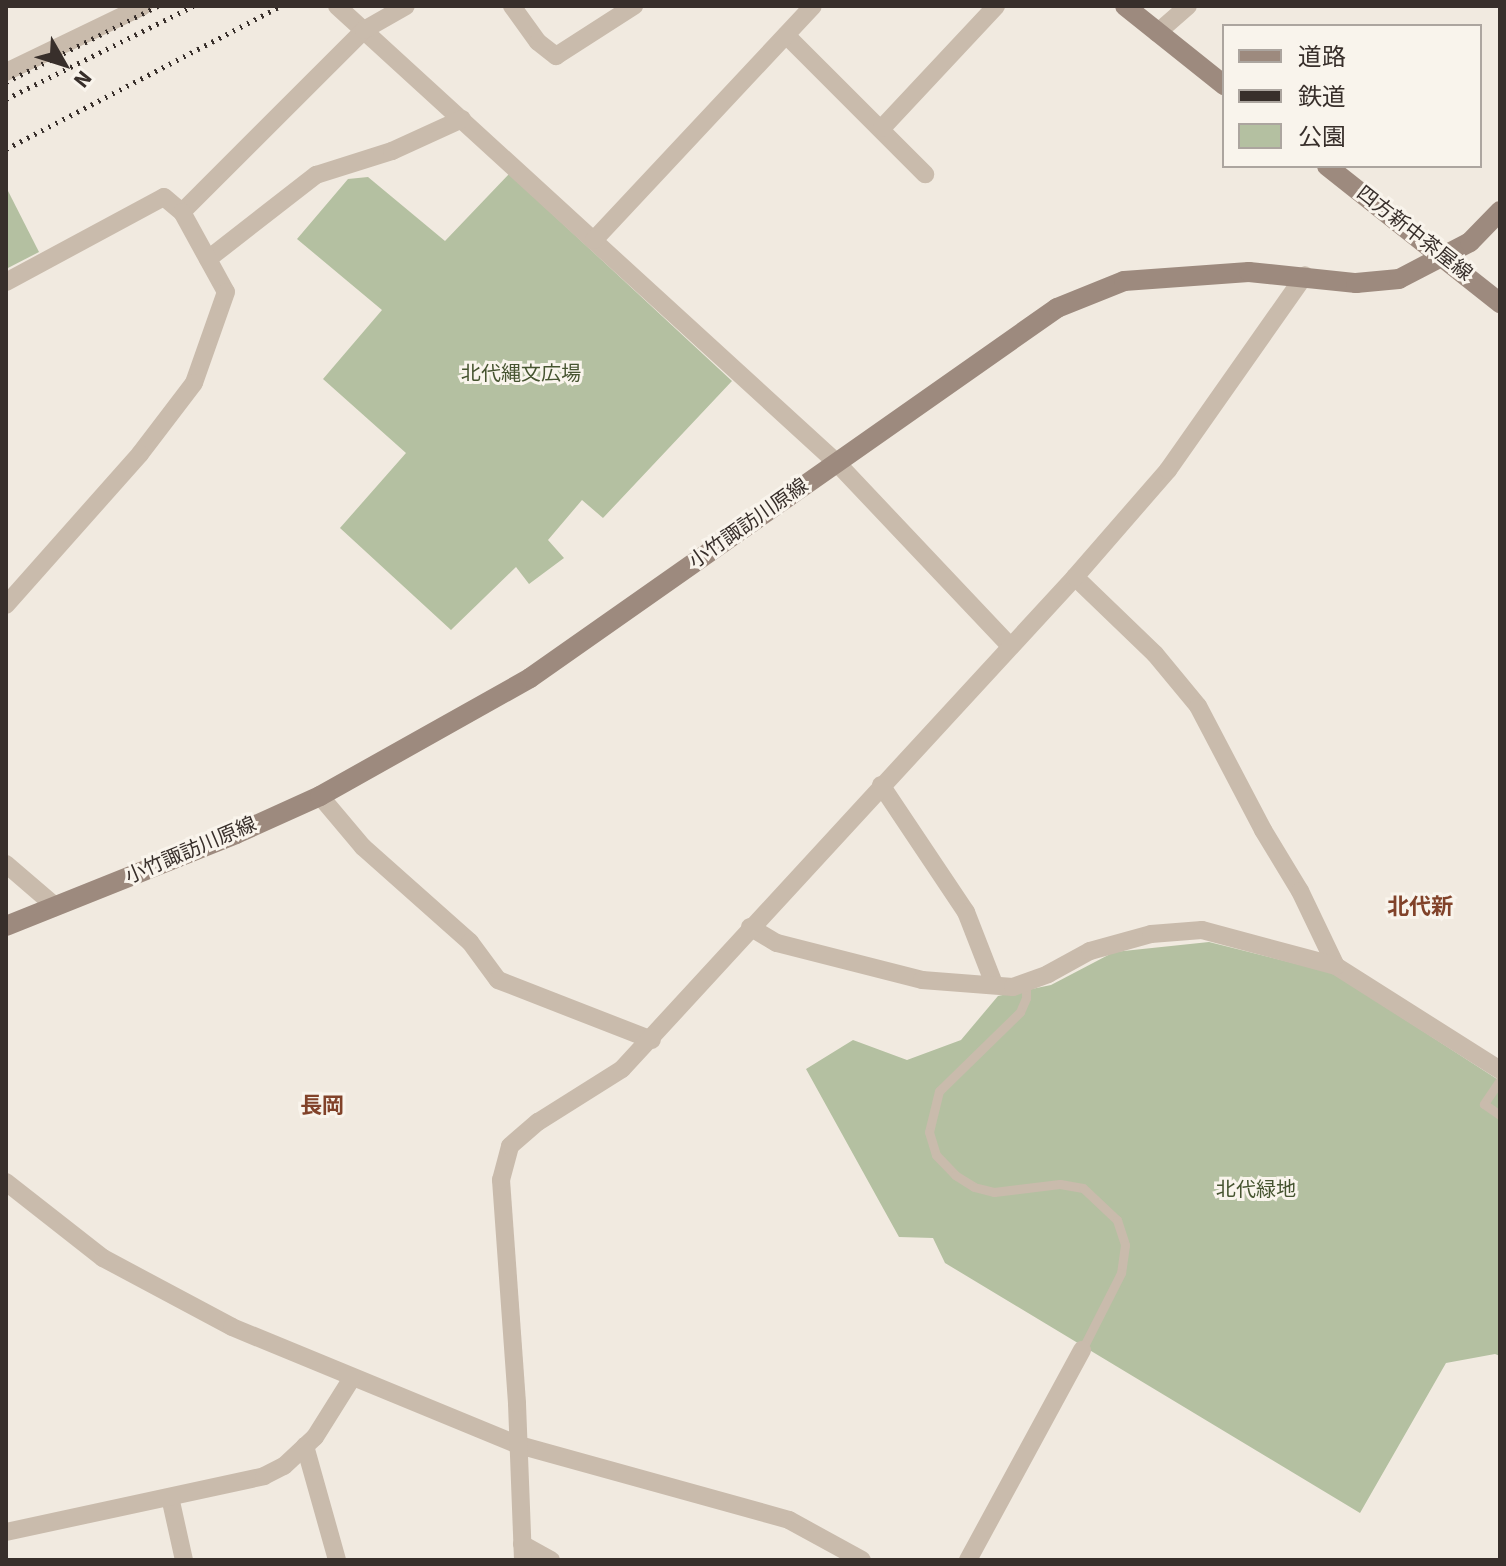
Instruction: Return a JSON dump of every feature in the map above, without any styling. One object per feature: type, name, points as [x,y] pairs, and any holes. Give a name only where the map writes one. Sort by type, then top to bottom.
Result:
[{"type":"main road","points":[[1125,6],[1222,83]]},
{"type":"main road","name":"四方新中茶屋線","points":[[1330,168],[1500,303]]},
{"type":"main road","name":"小竹諏訪川原線","points":[[6,926],[236,834],[320,796],[530,678],[1057,308],[1124,281],[1249,272],[1305,275],[1356,283],[1399,279],[1470,242],[1500,211]]},
{"type":"street","points":[[6,72],[143,6]]},
{"type":"street","points":[[337,6],[837,463],[1009,645]]},
{"type":"street","points":[[182,212],[364,30],[406,6]]},
{"type":"street","points":[[512,6],[538,42],[556,56],[634,6]]},
{"type":"street","points":[[594,240],[813,6]]},
{"type":"street","points":[[882,128],[996,6]]},
{"type":"street","points":[[1157,33],[1188,6]]},
{"type":"street","points":[[786,35],[925,174]]},
{"type":"street","points":[[208,259],[316,175],[392,151],[462,119]]},
{"type":"street","points":[[6,282],[164,197],[182,212],[226,292],[194,383],[140,454],[6,605]]},
{"type":"street","points":[[551,1560],[522,1552],[519,1445],[501,1180],[510,1146],[538,1122],[622,1069],[652,1040],[750,927],[1075,577],[1168,470],[1305,275]]},
{"type":"street","points":[[1075,577],[1155,654],[1198,706],[1263,830],[1300,891],[1336,966]]},
{"type":"street","points":[[881,785],[966,912],[994,984]]},
{"type":"street","points":[[320,796],[363,847],[470,942],[498,980],[652,1040]]},
{"type":"street","points":[[6,864],[55,906]]},
{"type":"street","points":[[750,927],[777,943],[922,980],[1013,987],[1090,951],[1151,934],[1202,930],[1336,966],[1500,1070]]},
{"type":"street","points":[[6,1182],[72,1237],[157,1290],[232,1327],[519,1445],[789,1520],[862,1560]]},
{"type":"street","points":[[968,1560],[1082,1350]]},
{"type":"street","points":[[6,1532],[264,1476],[284,1466],[315,1437],[352,1378]]},
{"type":"street","points":[[305,1446],[337,1560]]},
{"type":"street","points":[[170,1497],[184,1560]]},
{"type":"lane","points":[[1026,982],[1026,998],[1020,1012],[939,1091],[929,1132],[936,1155],[955,1175],[974,1187],[994,1192],[1060,1184],[1083,1188],[1117,1220],[1125,1245],[1121,1273],[1082,1350]]},
{"type":"lane","points":[[1500,1080],[1484,1104],[1500,1115]]},
{"type":"green space","name":"北代縄文広場","points":[[509,174],[732,381],[603,518],[582,500],[548,540],[564,558],[529,584],[516,567],[451,630],[340,528],[406,453],[323,379],[382,310],[297,239],[348,179],[368,177],[445,241]]},
{"type":"green space","points":[[6,187],[39,252],[6,269]]},
{"type":"green space","name":"北代緑地","points":[[1209,942],[1333,973],[1500,1081],[1500,1356],[1495,1354],[1446,1363],[1360,1513],[945,1263],[933,1238],[899,1237],[806,1069],[853,1040],[907,1060],[961,1040],[998,996],[1051,985],[1114,952]]},
{"type":"railway","points":[[6,82],[158,6]]},
{"type":"railway","points":[[6,99],[193,6]]},
{"type":"railway","points":[[6,149],[281,6]]},
{"type":"district","name":"北代新","points":[[1420,908]]},
{"type":"district","name":"長岡","points":[[322,1107]]}]
